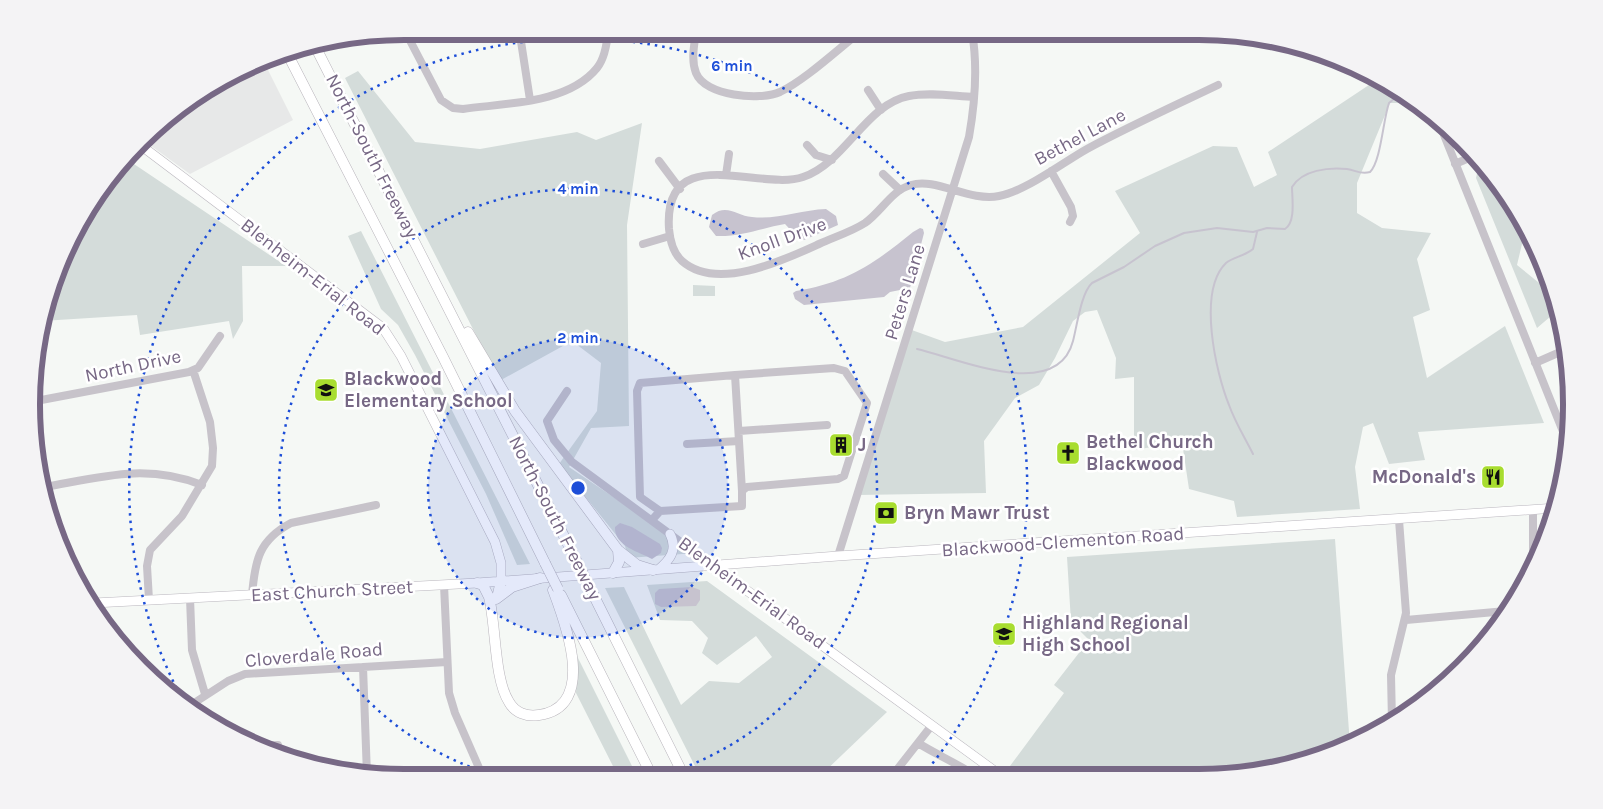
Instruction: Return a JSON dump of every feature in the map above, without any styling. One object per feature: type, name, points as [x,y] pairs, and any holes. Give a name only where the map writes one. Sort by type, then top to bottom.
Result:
[{"type":"highway","name":"North-South Freeway","points":[[318,50],[680,769]]},
{"type":"highway","name":"North-South Freeway","points":[[290,58],[538,549],[543,564],[648,769]]},
{"type":"highway","points":[[418,246],[516,411],[618,550],[637,565],[655,570]]},
{"type":"highway","points":[[613,573],[619,562],[618,550]]},
{"type":"highway","points":[[496,599],[512,587],[540,578]]},
{"type":"highway","points":[[492,613],[501,581]]},
{"type":"highway","points":[[477,583],[487,591],[492,613],[501,680],[509,703],[519,712],[528,715],[554,711],[567,696],[573,676],[570,639],[556,589]]},
{"type":"main road","name":"Blenheim-Erial Road","points":[[145,149],[362,312],[389,335],[495,542],[501,562],[501,581]]},
{"type":"main road","name":"Blackwood-Clementon Road","points":[[569,576],[838,556],[1548,509]]},
{"type":"main road","points":[[655,570],[669,561],[672,554],[673,543],[670,534]]},
{"type":"main road","name":"Blenheim-Erial Road","points":[[712,565],[992,769]]},
{"type":"main road","name":"East Church Street","points":[[98,603],[444,585],[569,576]]},
{"type":"street","points":[[410,40],[441,100],[453,108],[463,109],[551,97],[574,88],[589,77],[598,67],[604,53],[606,40]]},
{"type":"street","points":[[521,40],[530,100]]},
{"type":"street","points":[[695,40],[693,62],[696,75],[702,84],[725,93],[753,96],[768,96],[786,88],[849,40]]},
{"type":"street","name":"Peters Lane","points":[[838,556],[969,137],[974,97],[975,56],[973,40]]},
{"type":"street","name":"Bethel Lane","points":[[953,192],[1001,196],[1051,171],[1092,146],[1218,85]]},
{"type":"street","points":[[868,90],[881,110]]},
{"type":"street","points":[[659,161],[680,189],[690,180],[702,176],[726,175],[794,180],[805,177],[832,160],[881,110],[908,96],[974,97]]},
{"type":"street","points":[[1444,135],[1562,429]]},
{"type":"street","points":[[807,145],[816,155],[832,160]]},
{"type":"street","points":[[726,175],[729,154]]},
{"type":"street","points":[[1456,164],[1468,159]]},
{"type":"street","points":[[1051,171],[1071,207],[1073,216],[1070,222]]},
{"type":"street","points":[[884,174],[900,190]]},
{"type":"street","name":"Knoll Drive","points":[[680,189],[673,198],[670,210],[670,236],[674,251],[681,261],[696,269],[728,274],[755,270],[855,228],[867,221],[900,190],[909,185],[928,183],[953,192]]},
{"type":"street","points":[[643,244],[670,236]]},
{"type":"street","name":"North Drive","points":[[40,400],[193,370],[198,368],[220,336]]},
{"type":"street","points":[[1535,363],[1559,352]]},
{"type":"street","points":[[633,507],[640,497],[637,391],[640,384],[735,375],[841,369],[867,404],[844,476],[838,479],[747,487],[742,491]]},
{"type":"street","points":[[149,600],[147,566],[150,550],[182,516],[212,466],[214,448],[204,399],[193,370]]},
{"type":"street","points":[[640,497],[660,511],[742,506],[735,375]]},
{"type":"street","name":"Blenheim-Erial Road","points":[[567,391],[547,421],[554,440],[572,462],[712,565]]},
{"type":"street","points":[[863,421],[879,427]]},
{"type":"street","points":[[739,431],[827,425]]},
{"type":"street","points":[[687,444],[739,441]]},
{"type":"street","points":[[49,487],[126,472],[166,475],[183,478],[202,485]]},
{"type":"street","points":[[252,595],[258,557],[262,546],[280,529],[292,523],[376,505]]},
{"type":"street","points":[[1533,510],[1533,548]]},
{"type":"street","points":[[652,520],[660,511]]},
{"type":"street","points":[[1393,713],[1392,675],[1406,620],[1399,520]]},
{"type":"street","points":[[444,585],[449,693],[455,713],[480,769]]},
{"type":"street","points":[[190,598],[192,650],[205,694]]},
{"type":"street","points":[[1406,620],[1499,612]]},
{"type":"street","name":"Cloverdale Road","points":[[194,702],[205,694],[245,674],[447,662]]},
{"type":"street","points":[[363,667],[367,767]]},
{"type":"street","points":[[898,769],[932,725]]},
{"type":"street","points":[[918,743],[966,769]]},
{"type":"shaded area","points":[[267,67],[293,120],[190,174],[149,145],[164,130],[202,101]]},
{"type":"shaded area","points":[[358,71],[415,142],[480,149],[577,132],[596,140],[642,123],[627,225],[629,426],[591,428],[569,467],[696,553],[628,558],[625,546],[559,464],[597,411],[601,363],[572,341],[501,380],[501,384],[345,78]]},
{"type":"shaded area","points":[[1371,84],[1404,103],[1390,103],[1357,183],[1357,213],[1382,228],[1431,233],[1417,259],[1430,310],[1413,317],[1427,378],[1505,326],[1544,423],[1418,432],[1425,460],[1389,464],[1373,423],[1363,427],[1355,467],[1360,509],[1237,517],[1234,501],[1189,489],[1182,442],[1134,450],[1134,377],[1115,379],[1116,358],[1097,310],[1085,312],[1073,321],[1039,385],[1015,398],[984,441],[986,493],[857,495],[909,329],[945,342],[1023,327],[1140,233],[1115,191],[1213,146],[1237,147],[1254,187],[1277,175],[1268,152]]},
{"type":"shaded area","points":[[132,162],[286,266],[242,266],[243,321],[233,339],[229,321],[140,335],[137,315],[50,321],[59,287],[78,243],[101,202]]},
{"type":"shaded area","points":[[1478,170],[1502,202],[1523,239],[1517,265],[1544,287],[1552,315],[1537,328],[1476,178]]},
{"type":"shaded area","points":[[826,209],[836,216],[838,225],[804,240],[798,238],[785,224],[725,236],[716,236],[709,227],[712,215],[722,210],[761,218]]},
{"type":"shaded area","points":[[920,228],[923,229],[924,233],[910,288],[890,292],[884,297],[804,305],[795,299],[793,293],[796,291],[830,283],[872,263]]},
{"type":"shaded area","points":[[361,231],[530,564],[517,565],[486,494],[415,355],[398,325],[381,309],[348,236]]},
{"type":"shaded area","points":[[693,285],[715,286],[715,296],[693,296]]},
{"type":"shaded area","points":[[620,523],[632,527],[660,544],[662,548],[661,553],[652,559],[628,548],[616,534],[615,527]]},
{"type":"shaded area","points":[[1335,539],[1349,736],[1316,750],[1293,757],[1246,766],[1198,769],[1014,769],[1010,766],[1064,693],[1054,685],[1089,640],[1071,622],[1067,557]]},
{"type":"shaded area","points":[[707,581],[887,712],[827,769],[696,769],[605,588],[624,587],[681,705],[709,681],[739,683],[772,657],[756,636],[717,665],[702,653],[708,638],[692,621],[660,620],[647,585]]},
{"type":"shaded area","points":[[692,587],[700,590],[700,600],[696,606],[661,607],[655,604],[655,593],[659,589]]},
{"type":"shaded area","points":[[577,656],[634,769],[614,769],[576,693]]},
{"type":"waterway","points":[[917,349],[1004,372],[1027,373],[1048,370],[1063,360],[1073,341],[1082,302],[1092,283],[1124,267],[1155,246],[1184,233],[1217,228],[1253,232],[1267,228],[1285,229],[1292,216],[1292,187],[1296,181],[1309,173],[1324,169],[1370,172],[1377,159],[1389,103],[1395,98]]},
{"type":"waterway","points":[[1253,454],[1234,418],[1224,391],[1215,353],[1211,312],[1212,292],[1217,276],[1226,263],[1253,249],[1257,232]]},
{"type":"place","name":"Blackwood Elementary School","points":[[326,390]]},
{"type":"place","name":"J","points":[[841,445]]},
{"type":"place","name":"Bethel Church Blackwood","points":[[1068,453]]},
{"type":"place","name":"McDonald's","points":[[1493,477]]},
{"type":"place","name":"Bryn Mawr Trust","points":[[886,513]]},
{"type":"place","name":"Highland Regional High School","points":[[1004,634]]}]
